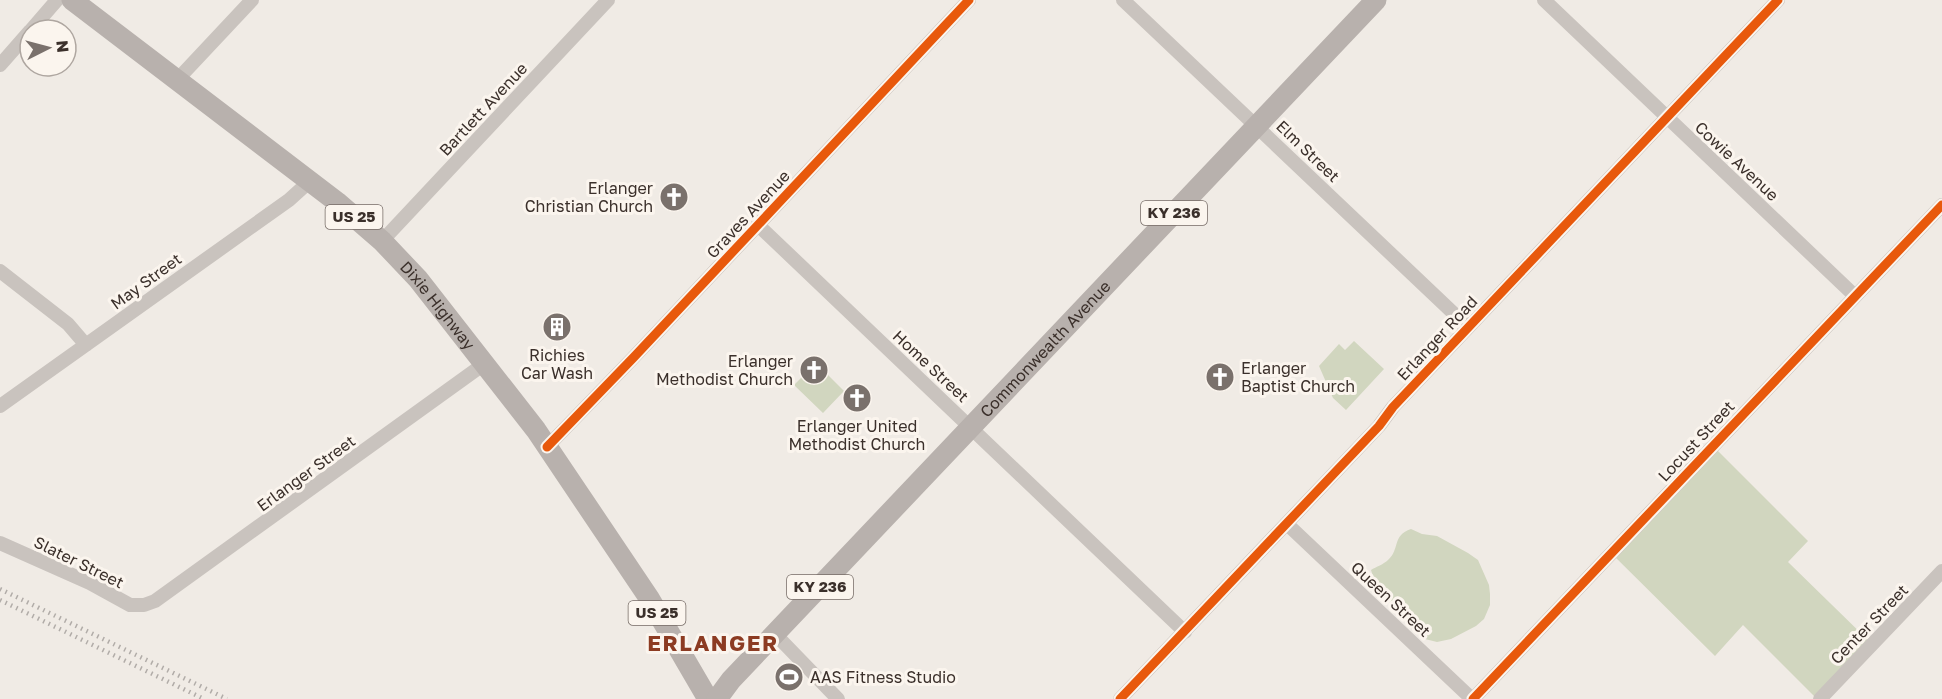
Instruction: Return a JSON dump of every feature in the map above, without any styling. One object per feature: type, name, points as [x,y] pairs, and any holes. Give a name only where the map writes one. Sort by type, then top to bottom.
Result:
[{"type":"main road","name":"Dixie Highway","points":[[72,0],[310,181],[382,241],[418,279],[547,447],[649,598],[708,699]]},
{"type":"main road","name":"Commonwealth Avenue","points":[[717,699],[731,680],[1376,0]]},
{"type":"street","points":[[41,18],[57,0]]},
{"type":"street","points":[[177,80],[252,0]]},
{"type":"street","name":"Bartlett Avenue","points":[[382,241],[608,0]]},
{"type":"street","name":"Graves Avenue","points":[[547,447],[969,0]]},
{"type":"street","name":"Elm Street","points":[[1123,0],[1468,327]]},
{"type":"street","name":"Cowie Avenue","points":[[1544,0],[1855,296]]},
{"type":"street","name":"Erlanger Road","points":[[1120,699],[1778,0]]},
{"type":"street","points":[[0,65],[18,44]]},
{"type":"street","name":"May Street","points":[[0,406],[289,200],[310,181]]},
{"type":"street","name":"Locust Street","points":[[1472,699],[1942,205]]},
{"type":"street","name":"Home Street","points":[[758,225],[1185,632]]},
{"type":"street","points":[[0,272],[68,324],[86,345]]},
{"type":"street","name":"Erlanger Street","points":[[144,605],[155,601],[484,364]]},
{"type":"street","name":"Queen Street","points":[[1287,524],[1472,699]]},
{"type":"street","name":"Slater Street","points":[[0,543],[90,583],[130,605],[144,605]]},
{"type":"street","name":"Center Street","points":[[1820,699],[1942,571]]},
{"type":"street","points":[[775,634],[838,699]]},
{"type":"green space","points":[[1354,341],[1384,369],[1346,410],[1333,398],[1319,366],[1339,344],[1345,350]]},
{"type":"green space","points":[[816,363],[844,391],[823,413],[794,385]]},
{"type":"green space","points":[[1713,446],[1808,541],[1788,562],[1872,644],[1817,699],[1743,625],[1715,656],[1611,553]]},
{"type":"green space","points":[[1411,529],[1422,534],[1437,536],[1478,560],[1489,585],[1490,605],[1484,619],[1476,626],[1451,639],[1437,642],[1425,639],[1414,632],[1377,589],[1371,570],[1392,556],[1401,535]]},
{"type":"railway","points":[[0,589],[227,699]]},
{"type":"railway","points":[[0,600],[204,699]]},
{"type":"cycle path","points":[[547,447],[969,0]]},
{"type":"cycle path","points":[[1120,699],[1778,0]]},
{"type":"cycle path","points":[[1473,699],[1942,205]]},
{"type":"place","name":"Erlanger Christian Church","points":[[674,197]]},
{"type":"place","name":"Richies Car Wash","points":[[557,327]]},
{"type":"place","name":"Erlanger Methodist Church","points":[[814,370]]},
{"type":"place","name":"Erlanger Baptist Church","points":[[1220,377]]},
{"type":"place","name":"Erlanger United Methodist Church","points":[[857,398]]},
{"type":"place","name":"AAS Fitness Studio","points":[[789,677]]},
{"type":"district","name":"ERLANGER","points":[[713,643]]}]
